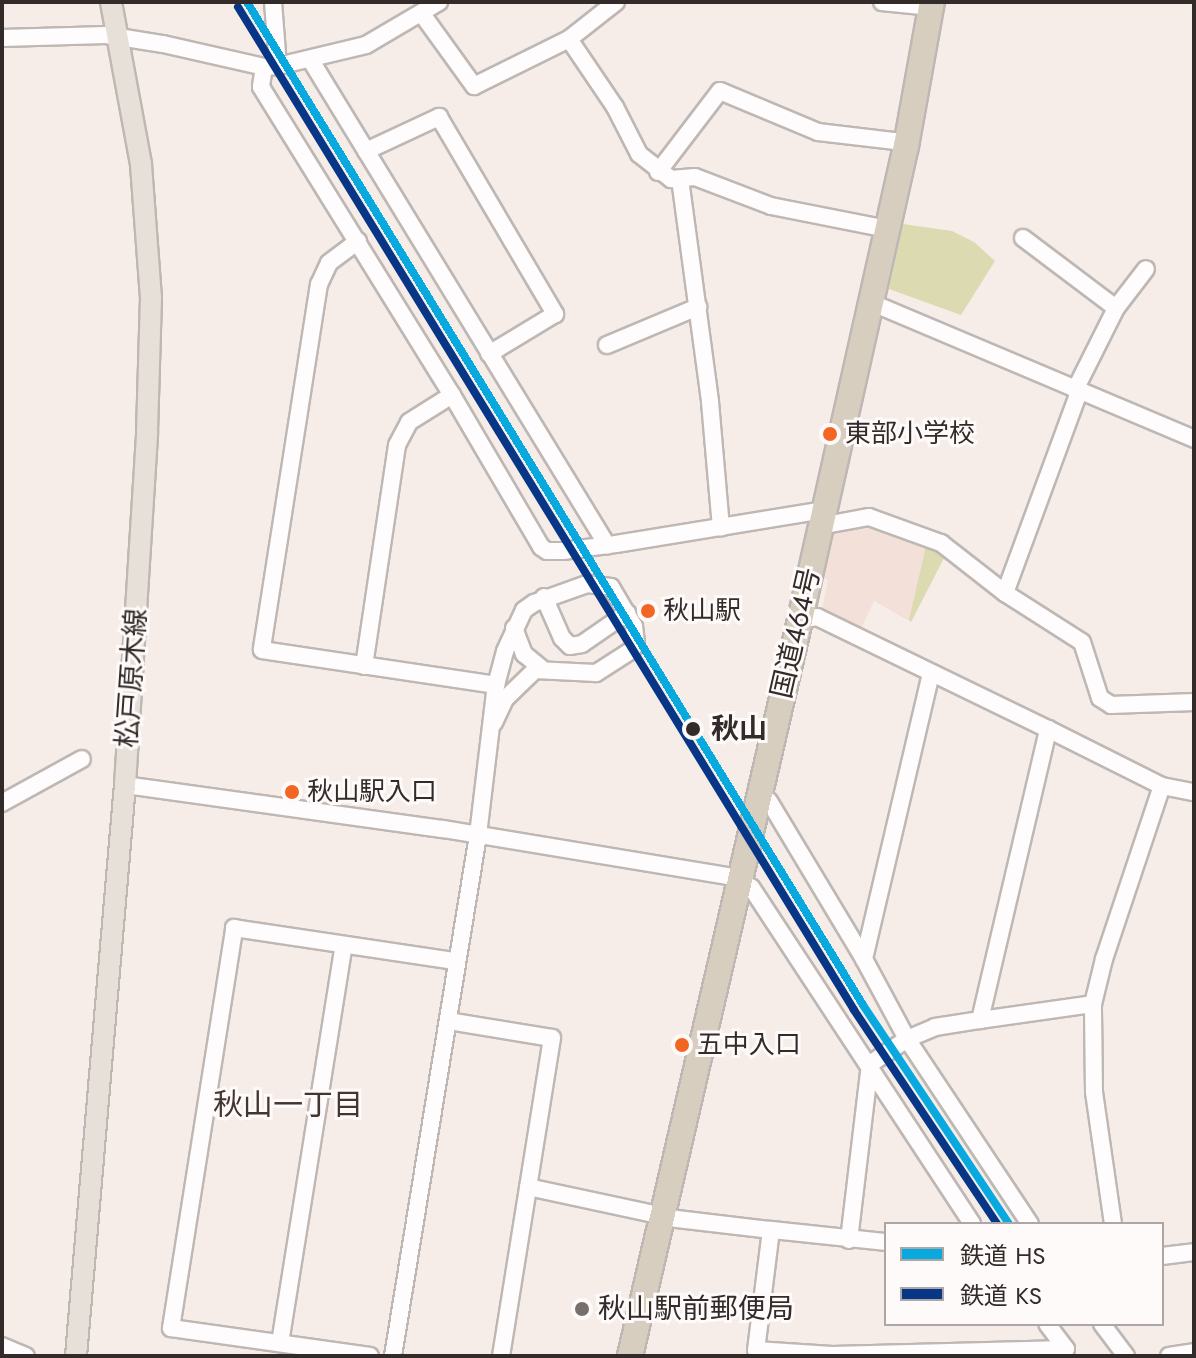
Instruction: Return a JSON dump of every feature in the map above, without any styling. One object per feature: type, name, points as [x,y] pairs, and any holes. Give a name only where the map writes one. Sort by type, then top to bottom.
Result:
[{"type":"highway","name":"国道464号","points":[[630,1356],[662,1215],[746,882],[822,518],[906,146],[932,4]]},
{"type":"main road","name":"松戸原木線","points":[[76,1356],[125,785],[147,432],[151,298],[141,164],[111,2]]},
{"type":"street","points":[[273,2],[271,66],[261,87],[452,395],[541,547],[547,551],[563,551],[721,528],[822,518],[869,517],[941,543],[1005,593],[1082,642],[1100,698],[1111,705],[1194,702]]},
{"type":"street","points":[[2,38],[120,38],[271,66],[366,45],[439,2]]},
{"type":"street","points":[[422,14],[474,86],[569,39],[616,2]]},
{"type":"street","points":[[882,2],[932,4]]},
{"type":"street","points":[[569,39],[615,107],[639,154],[658,172],[671,179],[695,177],[771,206],[887,229]]},
{"type":"street","points":[[310,59],[607,545]]},
{"type":"street","points":[[658,172],[720,91],[818,132],[895,141],[906,146]]},
{"type":"street","points":[[366,151],[439,117],[555,314],[489,354]]},
{"type":"street","points":[[680,179],[698,307],[721,528]]},
{"type":"street","points":[[1023,238],[1116,308]]},
{"type":"street","points":[[358,241],[329,263],[319,284],[262,650],[496,685]]},
{"type":"street","points":[[1005,593],[1077,391],[1116,308],[1146,269]]},
{"type":"street","points":[[870,302],[1194,439]]},
{"type":"street","points":[[607,345],[698,307]]},
{"type":"street","points":[[364,666],[397,445],[409,422],[452,395]]},
{"type":"street","points":[[393,1356],[478,835],[494,723],[496,685],[514,628],[524,610],[544,597],[603,583],[611,587],[637,633],[636,642],[627,654],[604,670],[589,675],[541,668],[524,654],[514,628]]},
{"type":"street","points":[[544,597],[562,638],[570,646],[582,644],[627,613]]},
{"type":"street","points":[[800,620],[817,617],[1162,786],[1194,792]]},
{"type":"street","points":[[494,723],[505,699],[541,668]]},
{"type":"street","points":[[864,959],[931,674]]},
{"type":"street","points":[[980,1020],[1048,729]]},
{"type":"street","points":[[2,783],[7,801],[82,759]]},
{"type":"street","points":[[125,785],[478,835],[746,882],[824,1001],[870,1064],[971,1222]]},
{"type":"street","points":[[1113,1222],[1094,1092],[1093,1004],[1104,959],[1162,786]]},
{"type":"street","points":[[769,801],[864,959],[907,1039],[1029,1222]]},
{"type":"street","points":[[370,1356],[171,1328],[234,928],[456,961]]},
{"type":"street","points":[[280,1343],[344,945]]},
{"type":"street","points":[[849,1240],[870,1064],[907,1039],[935,1027],[1093,1004]]},
{"type":"street","points":[[448,1021],[552,1038],[501,1356]]},
{"type":"street","points":[[528,1187],[662,1215],[884,1242]]},
{"type":"street","points":[[771,1230],[756,1350],[832,1355],[1069,1352]]},
{"type":"street","points":[[1164,1256],[1194,1252]]},
{"type":"street","points":[[1049,1326],[1069,1352]]},
{"type":"street","points":[[1104,1326],[1126,1356]]},
{"type":"street","points":[[2,1346],[26,1356]]},
{"type":"street","points":[[1169,1356],[1194,1352]]},
{"type":"shaded area","points":[[903,224],[952,231],[974,242],[995,261],[961,315],[889,289]]},
{"type":"shaded area","points":[[850,526],[872,528],[945,556],[911,622],[874,601],[858,635],[826,618],[822,609],[828,580],[822,577],[830,534]]},
{"type":"shaded area","points":[[926,546],[945,556],[911,622],[909,620]]},
{"type":"rail line","name":"HS","points":[[247,2],[863,1005],[1008,1222]]},
{"type":"rail line","name":"KS","points":[[238,7],[854,1010],[996,1222]]},
{"type":"place","name":"東部小学校","points":[[830,434]]},
{"type":"place","name":"秋山駅","points":[[648,611]]},
{"type":"place","name":"秋山","points":[[693,729]]},
{"type":"place","name":"秋山駅入口","points":[[292,792]]},
{"type":"place","name":"五中入口","points":[[682,1045]]},
{"type":"place","name":"秋山駅前郵便局","points":[[582,1309]]},
{"type":"district","name":"秋山一丁目","points":[[288,1105]]}]
